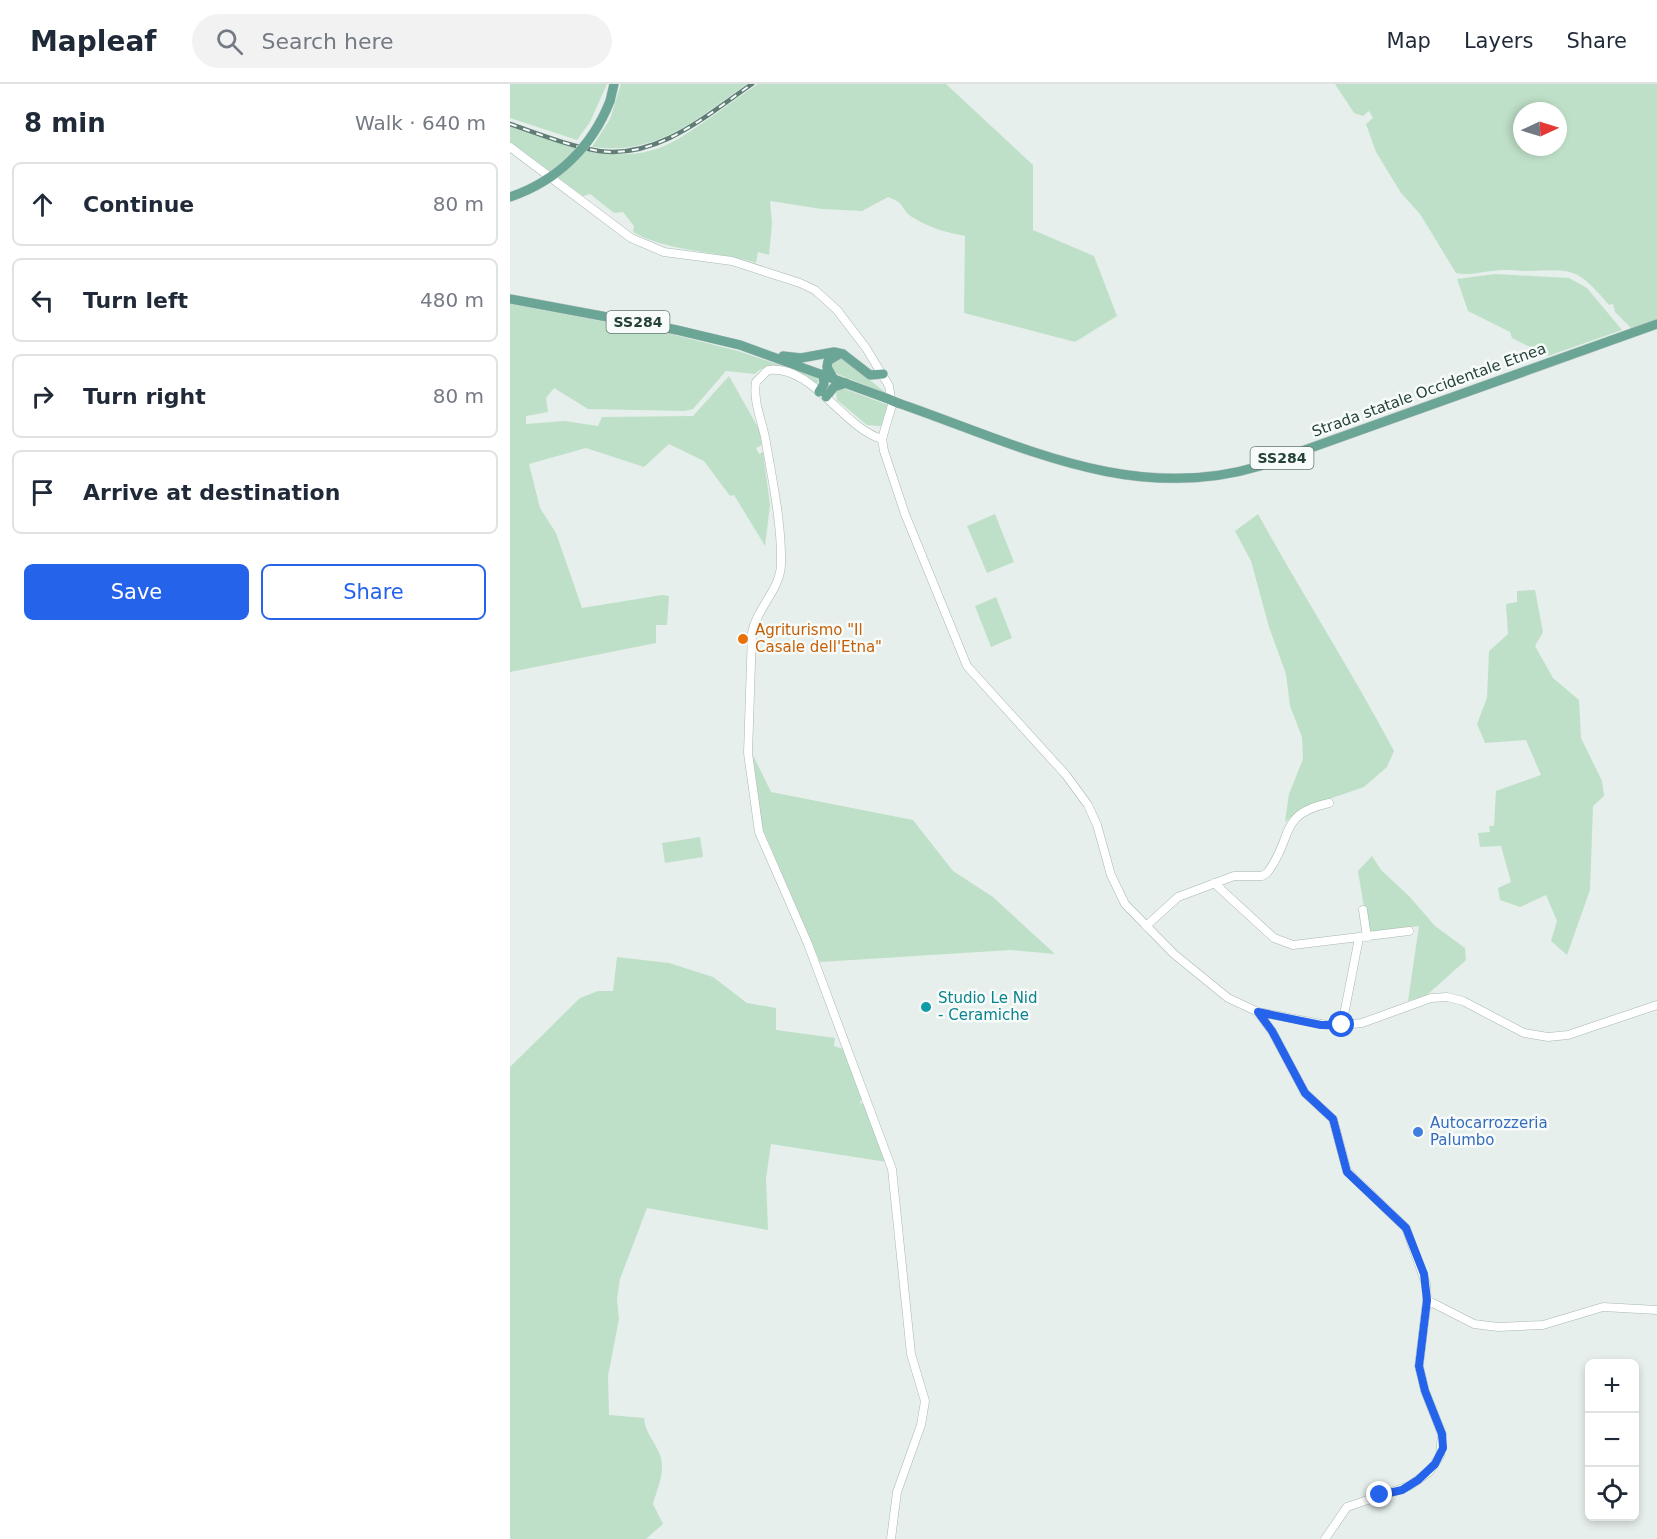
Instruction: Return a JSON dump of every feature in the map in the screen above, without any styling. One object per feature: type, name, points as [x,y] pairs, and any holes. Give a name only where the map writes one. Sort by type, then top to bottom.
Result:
[{"type":"main road","points":[[510,197],[544,182],[572,160],[594,133],[614,84]]},
{"type":"main road","name":"SS284","points":[[510,299],[677,330],[765,353],[846,383]]},
{"type":"main road","name":"Strada statale Occidentale Etnea","points":[[846,383],[1096,471],[1138,478],[1206,477],[1260,466],[1657,324]]},
{"type":"main road","points":[[765,353],[801,358],[834,352],[843,354],[870,375],[883,374]]},
{"type":"main road","points":[[832,378],[827,367],[828,362],[835,356],[843,354]]},
{"type":"main road","points":[[822,394],[823,374]]},
{"type":"main road","points":[[822,394],[846,383]]},
{"type":"street","points":[[510,147],[631,238],[664,252],[732,261],[808,285],[837,310],[883,374],[892,405],[882,440],[905,514],[967,666],[1066,775],[1089,805],[1119,894],[1146,926],[1215,989],[1228,998],[1258,1012],[1321,1025],[1368,1021],[1431,998],[1447,997],[1463,1001],[1524,1033],[1548,1038],[1568,1035],[1657,1005]]},
{"type":"street","points":[[882,440],[868,432],[822,394],[779,370],[763,373],[756,382],[756,398],[773,484],[781,562],[778,577],[756,618],[752,633],[748,766],[759,832],[808,944],[890,1162],[910,1344],[925,1401],[921,1425],[906,1460],[894,1504],[891,1539]]},
{"type":"street","points":[[1146,926],[1178,897],[1234,876],[1262,876],[1267,873],[1286,842],[1291,821],[1307,809],[1329,803]]},
{"type":"street","points":[[1214,883],[1279,941],[1300,945],[1409,931]]},
{"type":"street","points":[[1342,1025],[1363,937],[1363,910]]},
{"type":"street","points":[[1258,1012],[1272,1031],[1305,1093],[1333,1119],[1347,1172],[1406,1228],[1424,1274],[1427,1300],[1419,1366],[1425,1391],[1442,1434],[1440,1456],[1429,1472],[1409,1486],[1347,1507],[1324,1539]]},
{"type":"street","points":[[1427,1300],[1474,1324],[1498,1327],[1543,1325],[1594,1308],[1657,1310]]},
{"type":"green space","points":[[510,84],[607,84],[590,122],[577,140],[510,118]]},
{"type":"green space","points":[[621,84],[747,84],[693,122],[657,140],[637,146],[592,147],[610,119]]},
{"type":"green space","points":[[758,84],[946,84],[1033,165],[1033,230],[1094,256],[1117,316],[1075,342],[964,313],[965,236],[918,221],[908,214],[898,202],[888,197],[862,211],[822,209],[770,201],[772,223],[769,255],[758,252],[756,263],[662,244],[633,232],[634,226],[623,212],[614,213],[590,194],[583,196],[510,143],[510,126],[594,152],[636,153],[657,149],[678,139]]},
{"type":"green space","points":[[1335,84],[1657,84],[1657,319],[1631,328],[1615,312],[1613,304],[1609,305],[1582,278],[1566,271],[1502,270],[1470,274],[1456,273],[1420,214],[1401,193],[1376,152],[1366,124],[1373,118],[1369,111],[1363,116],[1354,113]]},
{"type":"green space","points":[[1495,274],[1569,278],[1587,288],[1622,330],[1548,356],[1512,338],[1510,332],[1468,311],[1457,279]]},
{"type":"green space","points":[[510,304],[675,335],[738,351],[815,377],[819,381],[816,384],[794,372],[777,367],[762,369],[755,374],[726,371],[693,409],[685,411],[588,409],[554,388],[546,398],[548,412],[526,416],[526,424],[564,421],[598,426],[602,417],[693,416],[729,376],[760,431],[762,445],[756,448],[759,454],[763,452],[770,505],[765,546],[734,495],[730,496],[704,461],[669,444],[644,467],[586,448],[529,464],[540,508],[556,533],[582,608],[662,595],[669,596],[667,625],[656,625],[656,643],[510,672]]},
{"type":"green space","points":[[838,357],[886,393],[837,374],[831,367],[833,360]]},
{"type":"green space","points":[[842,388],[888,405],[881,426],[867,425],[837,400],[836,392]]},
{"type":"green space","points":[[995,514],[1014,562],[987,573],[967,526]]},
{"type":"green space","points":[[1258,514],[1394,751],[1387,767],[1364,787],[1300,809],[1285,822],[1289,794],[1303,759],[1302,737],[1290,706],[1286,674],[1269,627],[1251,561],[1235,531]]},
{"type":"green space","points":[[1535,590],[1543,632],[1535,646],[1553,678],[1579,700],[1581,738],[1602,781],[1604,796],[1593,806],[1590,890],[1567,955],[1551,941],[1557,921],[1546,895],[1520,907],[1500,900],[1498,888],[1511,882],[1501,846],[1480,847],[1478,833],[1490,832],[1489,826],[1494,826],[1496,791],[1541,775],[1526,740],[1485,743],[1477,724],[1487,698],[1489,651],[1508,634],[1506,604],[1517,602],[1517,591]]},
{"type":"green space","points":[[996,597],[1012,638],[991,647],[975,606]]},
{"type":"green space","points":[[753,755],[771,792],[913,820],[953,871],[993,897],[1055,954],[1011,950],[820,962],[762,827]]},
{"type":"green space","points":[[700,837],[703,857],[665,863],[662,843]]},
{"type":"green space","points":[[1372,856],[1381,870],[1409,896],[1435,926],[1465,948],[1466,960],[1427,995],[1408,1001],[1419,926],[1368,932],[1358,871]]},
{"type":"green space","points":[[617,957],[669,963],[713,977],[747,1003],[776,1008],[776,1030],[835,1038],[834,1046],[843,1049],[862,1097],[860,1103],[864,1104],[887,1162],[771,1144],[766,1178],[768,1230],[647,1208],[620,1279],[617,1299],[619,1319],[608,1376],[609,1415],[644,1418],[647,1431],[662,1460],[661,1476],[653,1504],[663,1524],[646,1539],[510,1539],[510,1067],[580,998],[598,991],[613,991]]},
{"type":"railway","points":[[510,124],[588,149],[621,152],[641,148],[681,132],[752,84]]},
{"type":"place","name":"Agriturismo \"Il Casale dell'Etna\"","points":[[743,639]]},
{"type":"place","name":"Studio Le Nid - Ceramiche","points":[[926,1007]]},
{"type":"place","name":"Autocarrozzeria Palumbo","points":[[1418,1132]]},
{"type":"route","points":[[1342,1025],[1321,1025],[1258,1012],[1272,1031],[1305,1093],[1333,1119],[1343,1164],[1350,1177],[1406,1228],[1424,1274],[1427,1300],[1419,1366],[1425,1391],[1442,1434],[1443,1448],[1429,1472],[1402,1490],[1380,1495]]}]
